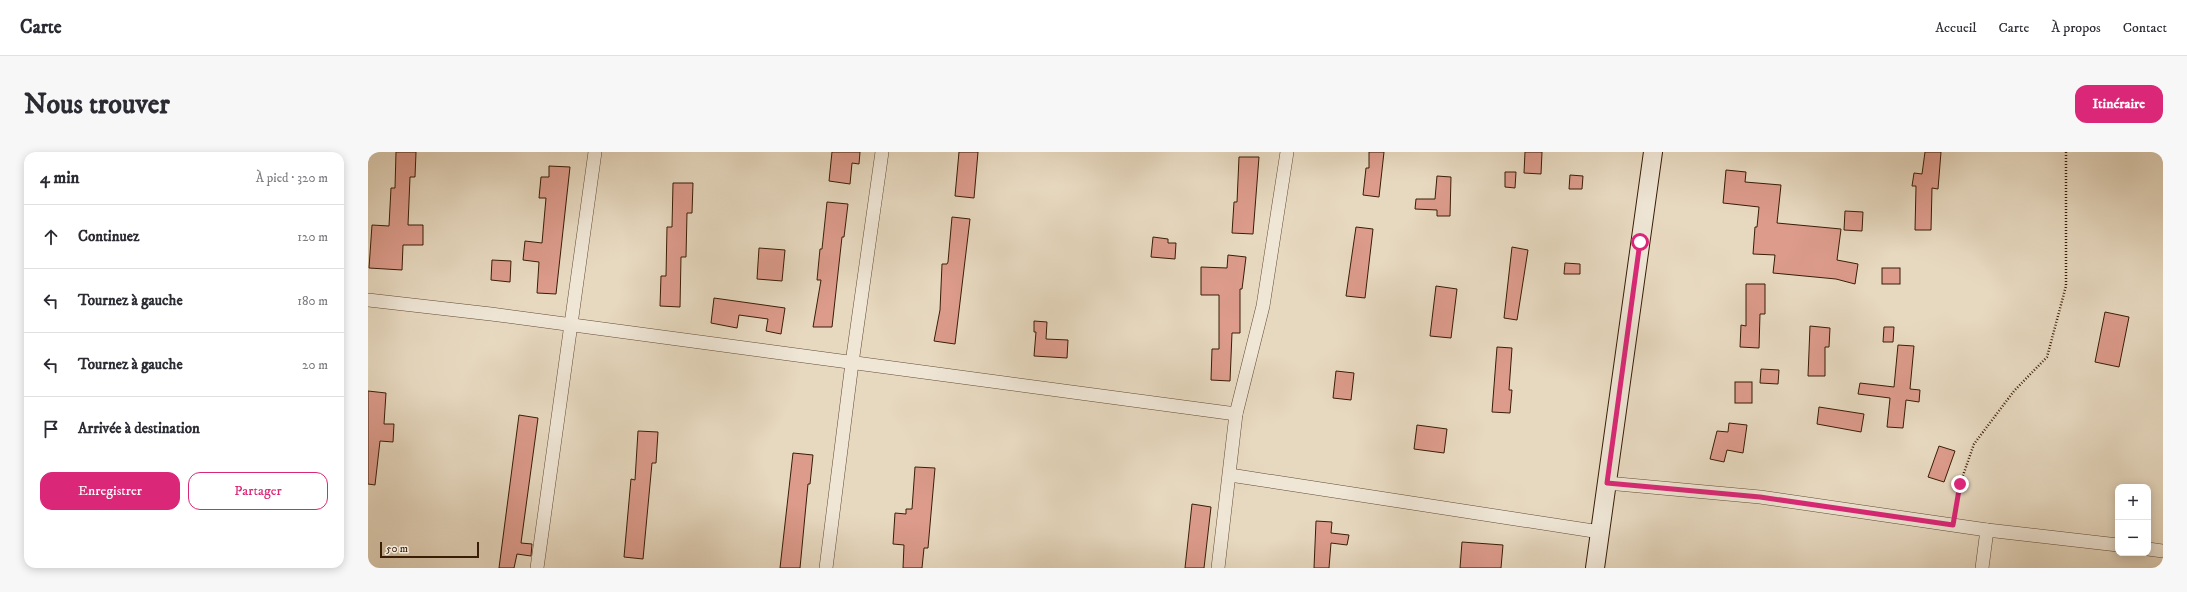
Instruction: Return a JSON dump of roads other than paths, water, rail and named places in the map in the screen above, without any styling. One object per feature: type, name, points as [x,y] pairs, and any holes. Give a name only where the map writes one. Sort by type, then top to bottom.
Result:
[{"type":"street","points":[[537,568],[595,152]]},
{"type":"street","points":[[826,568],[852,363],[882,152]]},
{"type":"street","points":[[1218,568],[1236,414],[1263,306],[1287,152]]},
{"type":"street","points":[[1595,568],[1653,152]]},
{"type":"street","points":[[368,300],[572,325],[1236,414]]},
{"type":"street","points":[[1230,475],[1600,532]]},
{"type":"street","points":[[1607,483],[1760,497],[1987,530],[2115,546]]},
{"type":"street","points":[[1982,568],[1987,530]]},
{"type":"street","points":[[2151,549],[2163,551]]}]
